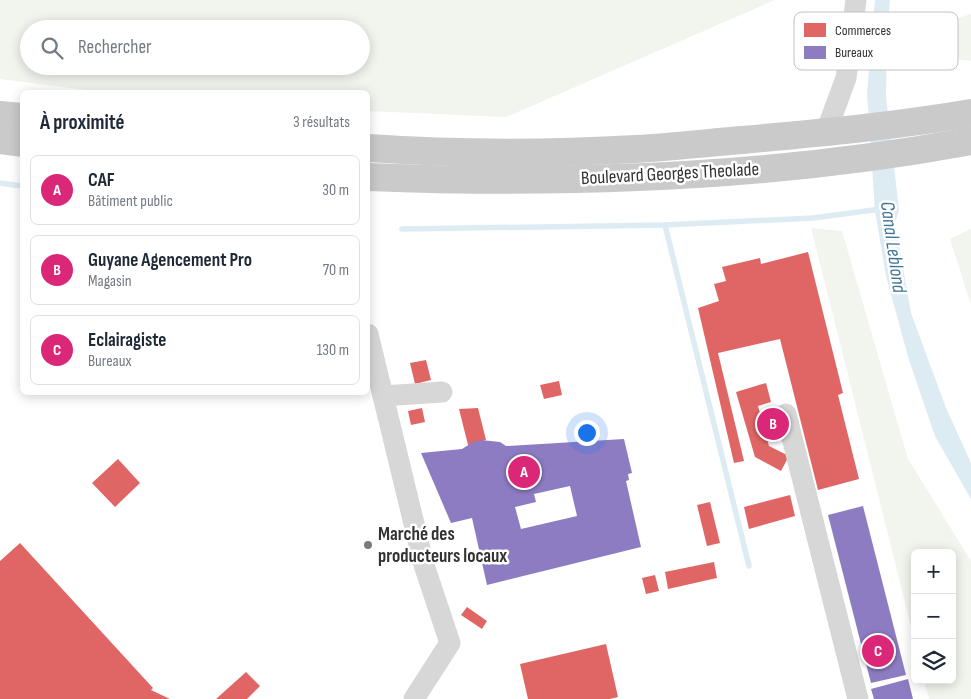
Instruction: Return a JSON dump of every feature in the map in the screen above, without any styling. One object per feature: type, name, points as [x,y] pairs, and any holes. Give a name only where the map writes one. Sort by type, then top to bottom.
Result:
[{"type":"main road","name":"Boulevard Georges Theolade","points":[[370,148],[424,152],[636,149],[826,132],[922,121],[971,112]]},
{"type":"main road","points":[[0,115],[20,117]]},
{"type":"main road","points":[[0,140],[20,143]]},
{"type":"main road","name":"Boulevard Georges Theolade","points":[[370,177],[494,181],[632,178],[754,171],[923,150],[971,141]]},
{"type":"street","points":[[826,132],[846,78],[847,70]]},
{"type":"street","points":[[370,343],[424,565],[450,643],[414,699]]},
{"type":"street","points":[[382,396],[442,392]]},
{"type":"street","points":[[786,414],[858,699]]},
{"type":"shaded area","points":[[0,0],[775,0],[506,117],[370,111],[370,90],[85,90],[0,79]]},
{"type":"shaded area","points":[[971,14],[971,61],[958,60],[958,18]]},
{"type":"shaded area","points":[[811,228],[842,231],[908,459],[971,561],[971,699],[929,699],[925,684],[956,684],[956,549],[911,549],[911,626]]},
{"type":"shaded area","points":[[971,229],[971,305],[950,239]]},
{"type":"water","points":[[875,0],[890,0],[889,12],[874,12]]},
{"type":"water","name":"Canal Leblond","points":[[869,70],[886,70],[886,97],[899,210],[895,223],[911,313],[946,408],[971,463],[971,499],[935,436],[909,360],[886,276],[875,211],[867,93]]},
{"type":"building: Commerces","points":[[808,252],[843,393],[838,395],[859,479],[818,490],[780,339],[718,353],[744,461],[734,463],[698,308],[719,301],[714,284],[726,281],[722,267],[760,258],[761,264]]},
{"type":"building: Commerces","points":[[426,360],[431,380],[415,384],[410,363]]},
{"type":"building: Commerces","points":[[559,381],[562,395],[544,399],[540,385]]},
{"type":"building: Commerces","points":[[766,383],[771,402],[758,406],[769,446],[789,456],[781,471],[755,457],[736,392]]},
{"type":"building: Commerces","points":[[422,408],[425,422],[411,425],[408,411]]},
{"type":"building: Commerces","points":[[478,408],[486,440],[468,445],[459,409]]},
{"type":"building: Commerces","points":[[118,459],[140,483],[115,507],[92,483]]},
{"type":"building: Commerces","points":[[790,495],[795,516],[749,529],[744,507]]},
{"type":"building: Commerces","points":[[710,502],[720,543],[707,546],[697,505]]},
{"type":"building: Commerces","points":[[20,543],[153,688],[151,690],[170,699],[0,699],[0,561]]},
{"type":"building: Commerces","points":[[714,562],[717,578],[668,589],[665,572]]},
{"type":"building: Commerces","points":[[655,575],[659,591],[646,594],[642,578]]},
{"type":"building: Commerces","points":[[467,607],[487,621],[482,629],[461,615]]},
{"type":"building: Commerces","points":[[606,644],[618,697],[610,699],[528,699],[520,664]]},
{"type":"building: Commerces","points":[[246,672],[260,686],[247,699],[216,699]]},
{"type":"building: Bureaux","points":[[624,439],[632,473],[628,474],[629,480],[626,481],[641,547],[487,585],[472,518],[451,523],[421,453],[462,449],[473,442],[481,440],[500,442],[506,446]],"holes":[[[570,486],[577,516],[521,529],[515,507],[536,502],[534,494]]]},
{"type":"building: Bureaux","points":[[863,506],[906,675],[871,683],[828,515]]},
{"type":"building: Bureaux","points":[[908,679],[913,699],[874,699],[871,689]]},
{"type":"waterway","points":[[0,183],[20,186]]},
{"type":"waterway","name":"Canal Leblond","points":[[402,229],[665,225],[813,218],[881,209]]},
{"type":"waterway","points":[[665,225],[749,566]]},
{"type":"place","name":"Guyane Agencement Pro","points":[[773,424]]},
{"type":"place","name":"CAF","points":[[524,472]]},
{"type":"place","name":"Marché des producteurs locaux","points":[[368,545]]},
{"type":"place","name":"Eclairagiste","points":[[878,651]]}]
